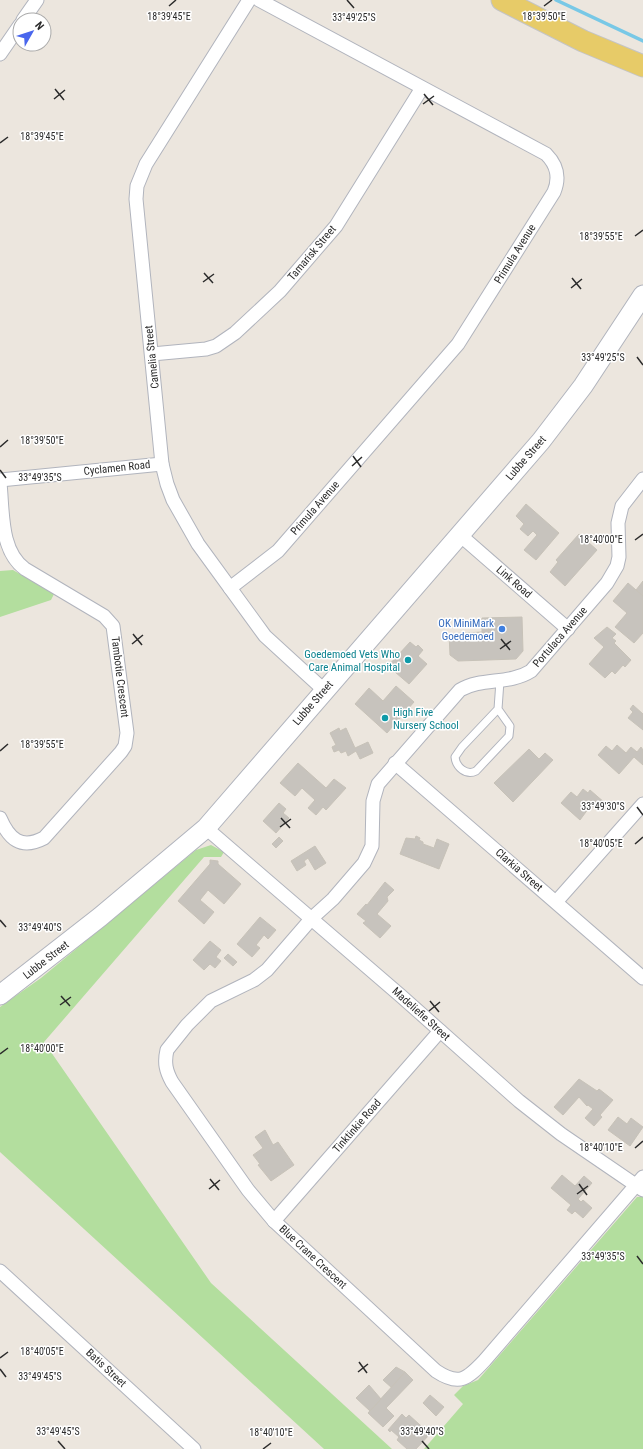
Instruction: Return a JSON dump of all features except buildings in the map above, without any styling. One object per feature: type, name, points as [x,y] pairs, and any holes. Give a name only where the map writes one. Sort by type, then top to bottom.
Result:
[{"type":"main road","points":[[502,0],[583,41],[643,66]]},
{"type":"main road","name":"Lubbe Street","points":[[0,995],[72,940],[206,828],[557,421],[583,386],[643,295]]},
{"type":"street","points":[[29,12],[37,0]]},
{"type":"street","name":"Camelia Street","points":[[249,0],[146,164],[137,186],[136,199],[162,464],[173,500],[198,544],[265,636],[324,690]]},
{"type":"street","name":"Primula Avenue","points":[[230,588],[278,551],[458,344],[473,323],[557,186],[556,168],[546,154],[259,0]]},
{"type":"street","points":[[1,49],[12,35]]},
{"type":"street","name":"Tamarisk Street","points":[[152,354],[206,349],[216,346],[235,333],[280,290],[336,226],[422,88]]},
{"type":"street","name":"Cyclamen Road","points":[[0,481],[162,464]]},
{"type":"street","name":"Portulaca Avenue","points":[[312,918],[333,899],[369,854],[372,846],[375,791],[383,777],[395,763],[460,690],[476,683],[518,678],[531,670],[568,629],[612,575],[619,557],[618,523],[622,506],[643,479]]},
{"type":"street","name":"Tambotie Crescent","points":[[0,481],[6,544],[14,560],[26,569],[104,616],[112,626],[127,733],[125,746],[121,752],[44,838],[32,844],[18,842],[10,836],[0,818]]},
{"type":"street","name":"Link Road","points":[[460,535],[568,629]]},
{"type":"street","name":"Clarkia Street","points":[[395,763],[643,978]]},
{"type":"street","points":[[556,902],[643,804]]},
{"type":"street","name":"Madeliefie Street","points":[[206,828],[312,918],[519,1101],[561,1134],[641,1184]]},
{"type":"street","name":"Blue Crane Crescent","points":[[312,918],[262,975],[205,1006],[167,1050],[165,1065],[172,1082],[248,1190],[274,1221],[436,1371],[444,1377],[457,1380],[471,1375],[641,1184]]},
{"type":"street","name":"Tinktinkie Road","points":[[274,1221],[440,1031]]},
{"type":"street","name":"Batis Street","points":[[0,1271],[194,1449]]},
{"type":"lane","points":[[498,709],[510,726],[509,736],[476,771],[472,773],[465,772],[456,760],[457,753],[498,709],[500,681]]},
{"type":"green space","points":[[13,570],[54,594],[51,600],[0,617],[0,571]]},
{"type":"green space","points":[[211,845],[224,852],[221,857],[204,857],[44,1042],[211,1283],[392,1449],[324,1449],[0,1152],[0,1007],[41,978],[196,850]]},
{"type":"green space","points":[[637,1197],[643,1197],[643,1449],[424,1449],[463,1404],[454,1395],[463,1386],[478,1380]]},
{"type":"waterway","points":[[556,0],[643,41]]},
{"type":"place","name":"OK MiniMark Goedemoed","points":[[502,629]]},
{"type":"place","name":"Goedemoed Vets Who Care Animal Hospital","points":[[408,660]]},
{"type":"place","name":"High Five Nursery School","points":[[385,718]]}]
